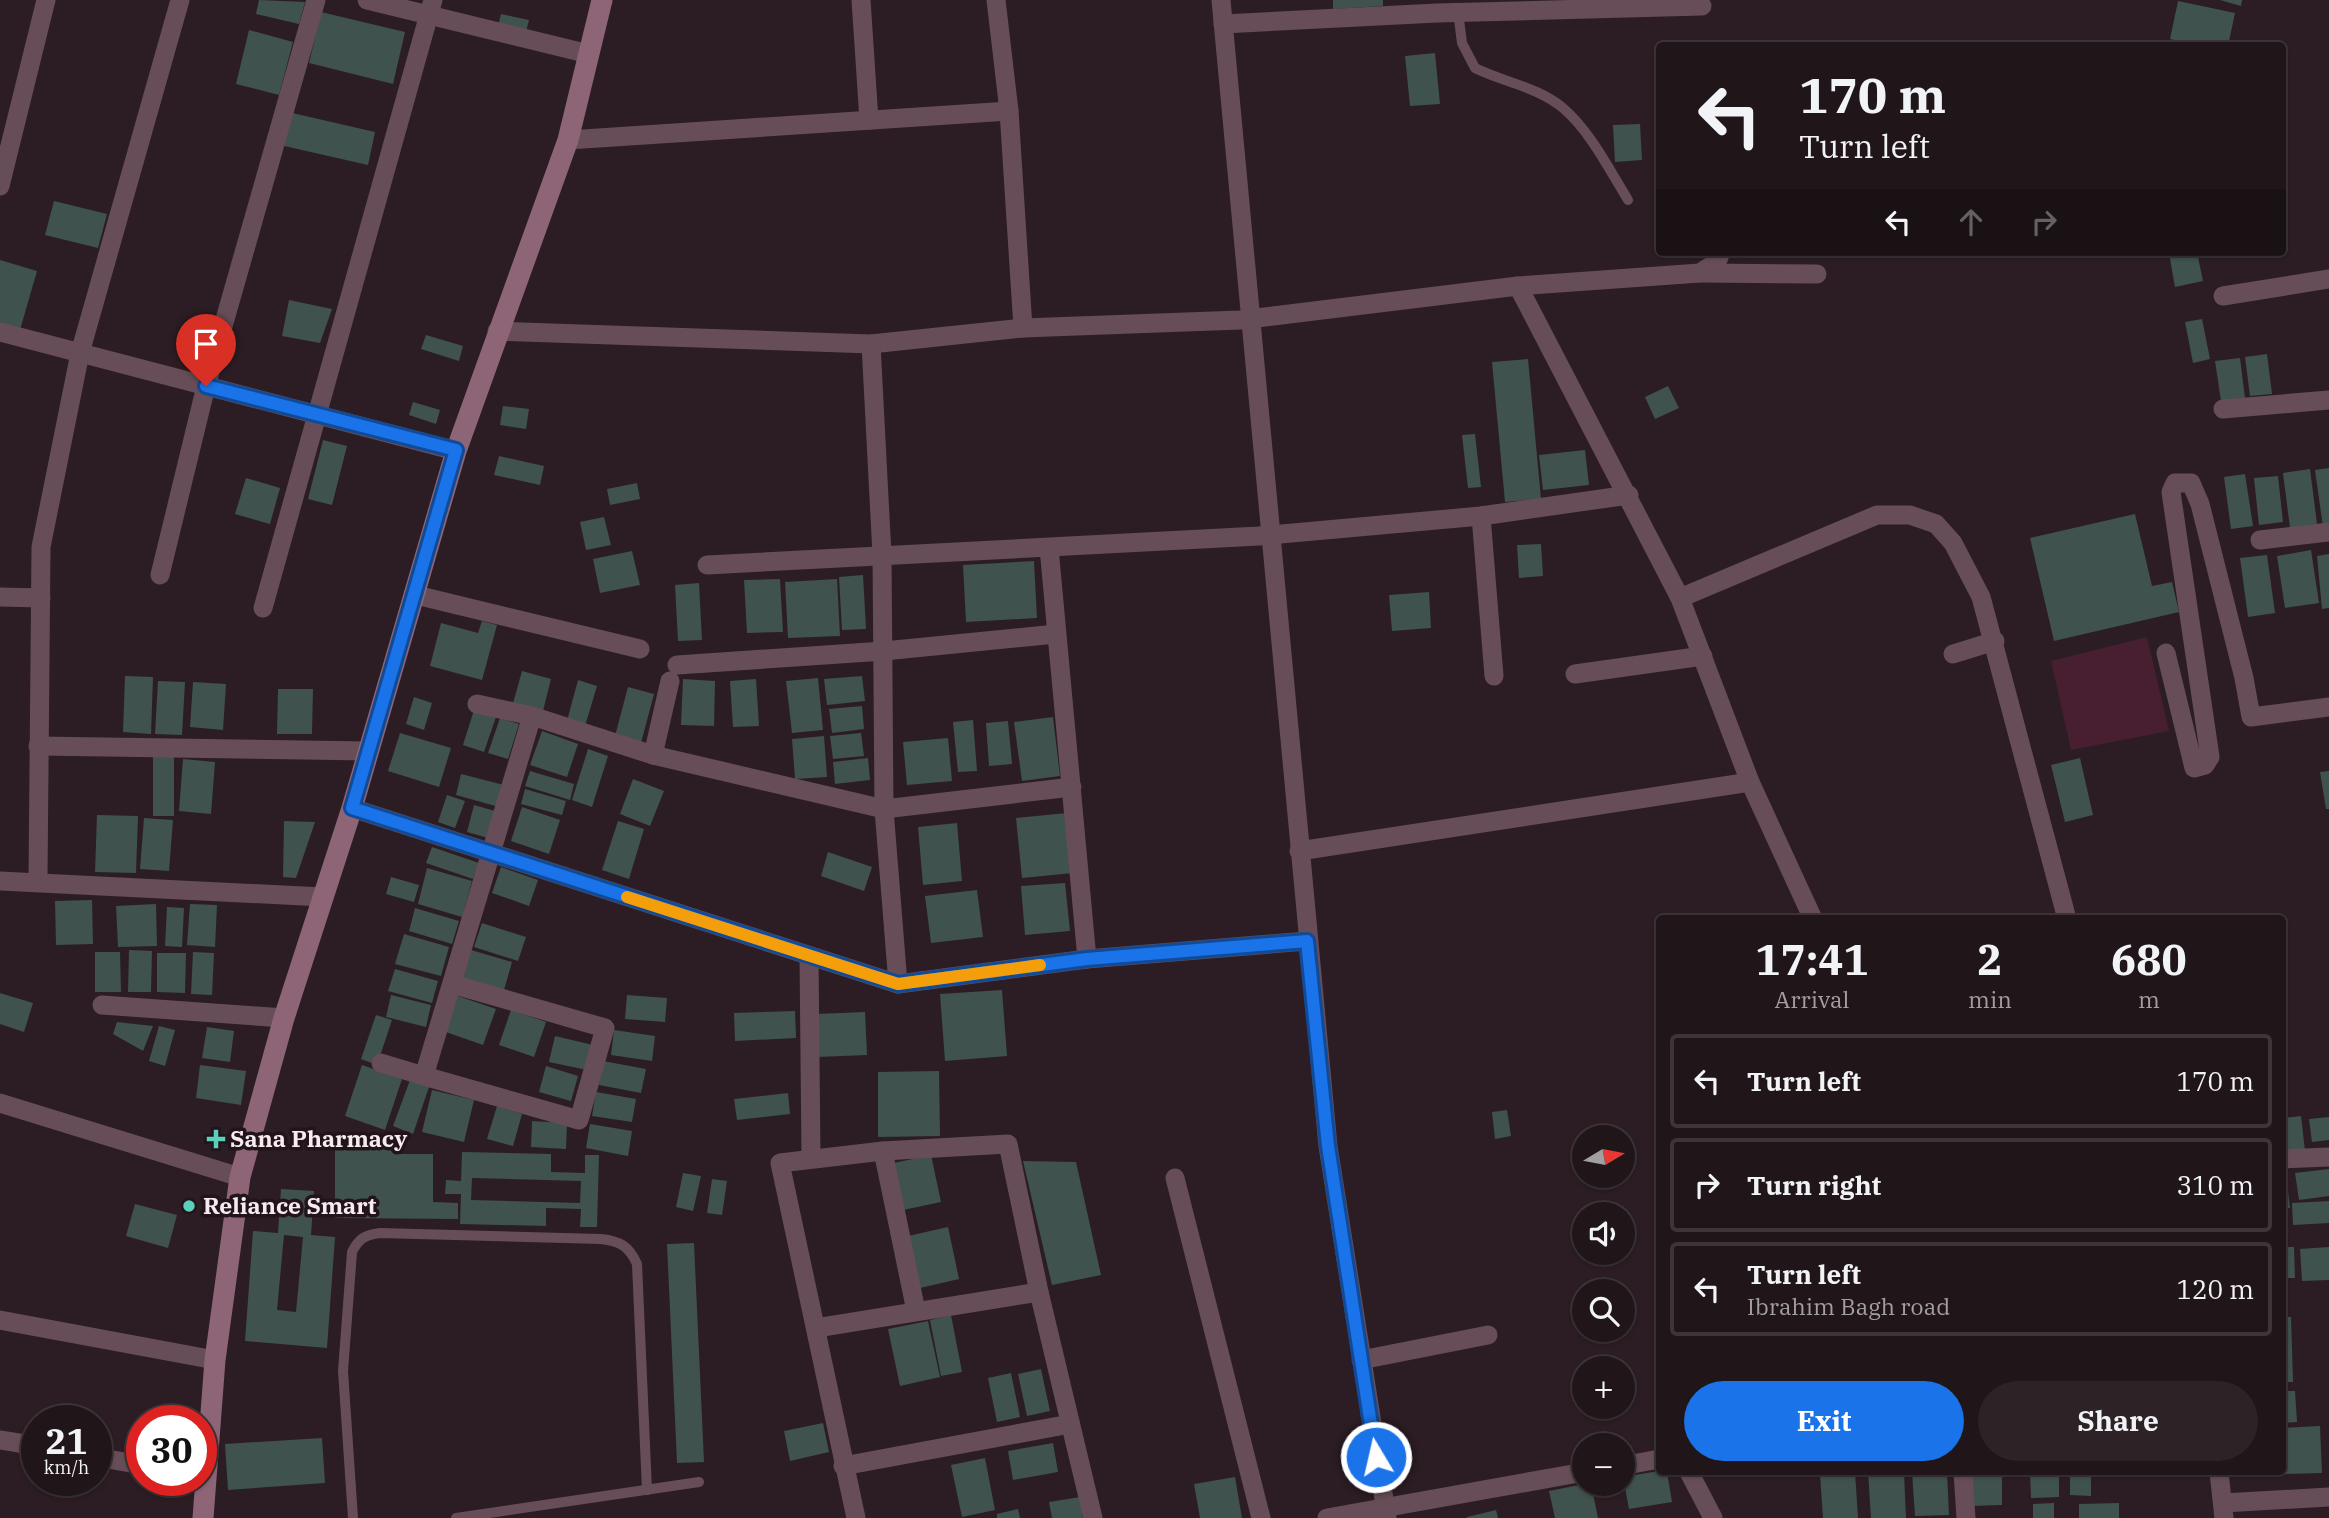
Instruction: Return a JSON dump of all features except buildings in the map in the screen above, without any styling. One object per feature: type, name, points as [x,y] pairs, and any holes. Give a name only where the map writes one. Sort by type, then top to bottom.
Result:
[{"type":"street","points":[[0,186],[46,0]]},
{"type":"street","points":[[38,881],[41,547],[80,353],[180,0]]},
{"type":"street","points":[[160,575],[206,386],[316,0]]},
{"type":"street","points":[[367,0],[431,8],[589,54]]},
{"type":"street","points":[[211,1405],[240,1177],[284,1018],[352,808],[456,450],[568,141],[602,0]]},
{"type":"street","points":[[861,0],[869,120]]},
{"type":"street","points":[[996,0],[1009,111],[1023,328]]},
{"type":"street","points":[[1221,0],[1298,851],[1328,1146],[1385,1512]]},
{"type":"street","points":[[1223,24],[1437,6],[1458,12],[1702,6]]},
{"type":"street","points":[[263,608],[431,8]]},
{"type":"street","points":[[568,141],[1009,111]]},
{"type":"street","points":[[1700,273],[1717,262],[1719,256]]},
{"type":"street","points":[[497,331],[871,344],[1023,328],[1250,318],[1518,286],[1700,273],[1817,274]]},
{"type":"street","points":[[2223,296],[2329,279]]},
{"type":"street","points":[[1518,286],[1629,495],[1680,598],[1750,782],[1811,915]]},
{"type":"street","points":[[0,332],[456,450]]},
{"type":"street","points":[[871,344],[882,555],[884,809],[898,984]]},
{"type":"street","points":[[2223,409],[2329,400]]},
{"type":"street","points":[[2166,653],[2194,768],[2205,765],[2210,757],[2171,492],[2175,483],[2191,483],[2200,504],[2244,678],[2251,717],[2329,707]]},
{"type":"street","points":[[707,565],[1270,535],[1481,516],[1629,495]]},
{"type":"street","points":[[1680,598],[1877,515],[1910,515],[1936,524],[1953,542],[1982,597],[2066,915]]},
{"type":"street","points":[[1481,516],[1494,676]]},
{"type":"street","points":[[2260,540],[2329,532]]},
{"type":"street","points":[[1049,548],[1087,959]]},
{"type":"street","points":[[416,595],[640,649]]},
{"type":"street","points":[[0,597],[41,598]]},
{"type":"street","points":[[653,755],[673,673],[1056,634]]},
{"type":"street","points":[[1953,654],[1994,640]]},
{"type":"street","points":[[1575,674],[1703,656]]},
{"type":"street","points":[[477,704],[532,716],[653,755],[884,809],[1072,787]]},
{"type":"street","points":[[424,1076],[532,716]]},
{"type":"street","points":[[38,746],[368,751]]},
{"type":"street","points":[[1298,851],[1750,782]]},
{"type":"street","points":[[352,808],[898,984],[1087,959],[1307,941]]},
{"type":"street","points":[[0,881],[323,897]]},
{"type":"street","points":[[809,956],[811,1158]]},
{"type":"street","points":[[381,1063],[579,1120],[605,1028],[452,984]]},
{"type":"street","points":[[102,1005],[284,1018]]},
{"type":"street","points":[[0,1103],[240,1177]]},
{"type":"street","points":[[856,1518],[780,1163],[883,1151],[1009,1144],[1038,1292],[1093,1518]]},
{"type":"street","points":[[883,1151],[916,1311]]},
{"type":"street","points":[[2286,1159],[2329,1157]]},
{"type":"street","points":[[1175,1178],[1261,1518]]},
{"type":"street","points":[[816,1328],[1038,1292]]},
{"type":"street","points":[[0,1320],[215,1360]]},
{"type":"street","points":[[1361,1360],[1488,1335]]},
{"type":"street","points":[[843,1466],[1070,1424]]},
{"type":"street","points":[[0,1440],[21,1443]]},
{"type":"street","points":[[1635,1464],[1656,1460]]},
{"type":"street","points":[[1327,1518],[1385,1512],[1572,1474]]},
{"type":"street","points":[[1691,1475],[1713,1518]]},
{"type":"street","points":[[1963,1475],[1966,1518]]},
{"type":"street","points":[[2219,1475],[2224,1511],[2329,1497]]},
{"type":"street","points":[[203,1518],[204,1496]]},
{"type":"lane","points":[[1458,12],[1462,43],[1475,68],[1517,83],[1562,107],[1595,147],[1628,200]]},
{"type":"lane","points":[[353,1518],[343,1371],[352,1252],[366,1234],[601,1239],[616,1241],[630,1249],[636,1264],[647,1490]]},
{"type":"lane","points":[[456,1518],[699,1482]]},
{"type":"shaded area","points":[[2147,637],[2169,731],[2071,750],[2051,661]]},
{"type":"slow traffic","points":[[627,897],[898,984],[1040,965]]},
{"type":"place","name":"Sana Pharmacy","points":[[216,1139]]},
{"type":"place","name":"Reliance Smart","points":[[189,1206]]},
{"type":"route","points":[[206,386],[456,450],[448,488],[352,808],[898,984],[1087,959],[1307,941],[1328,1146],[1376,1457]]}]
